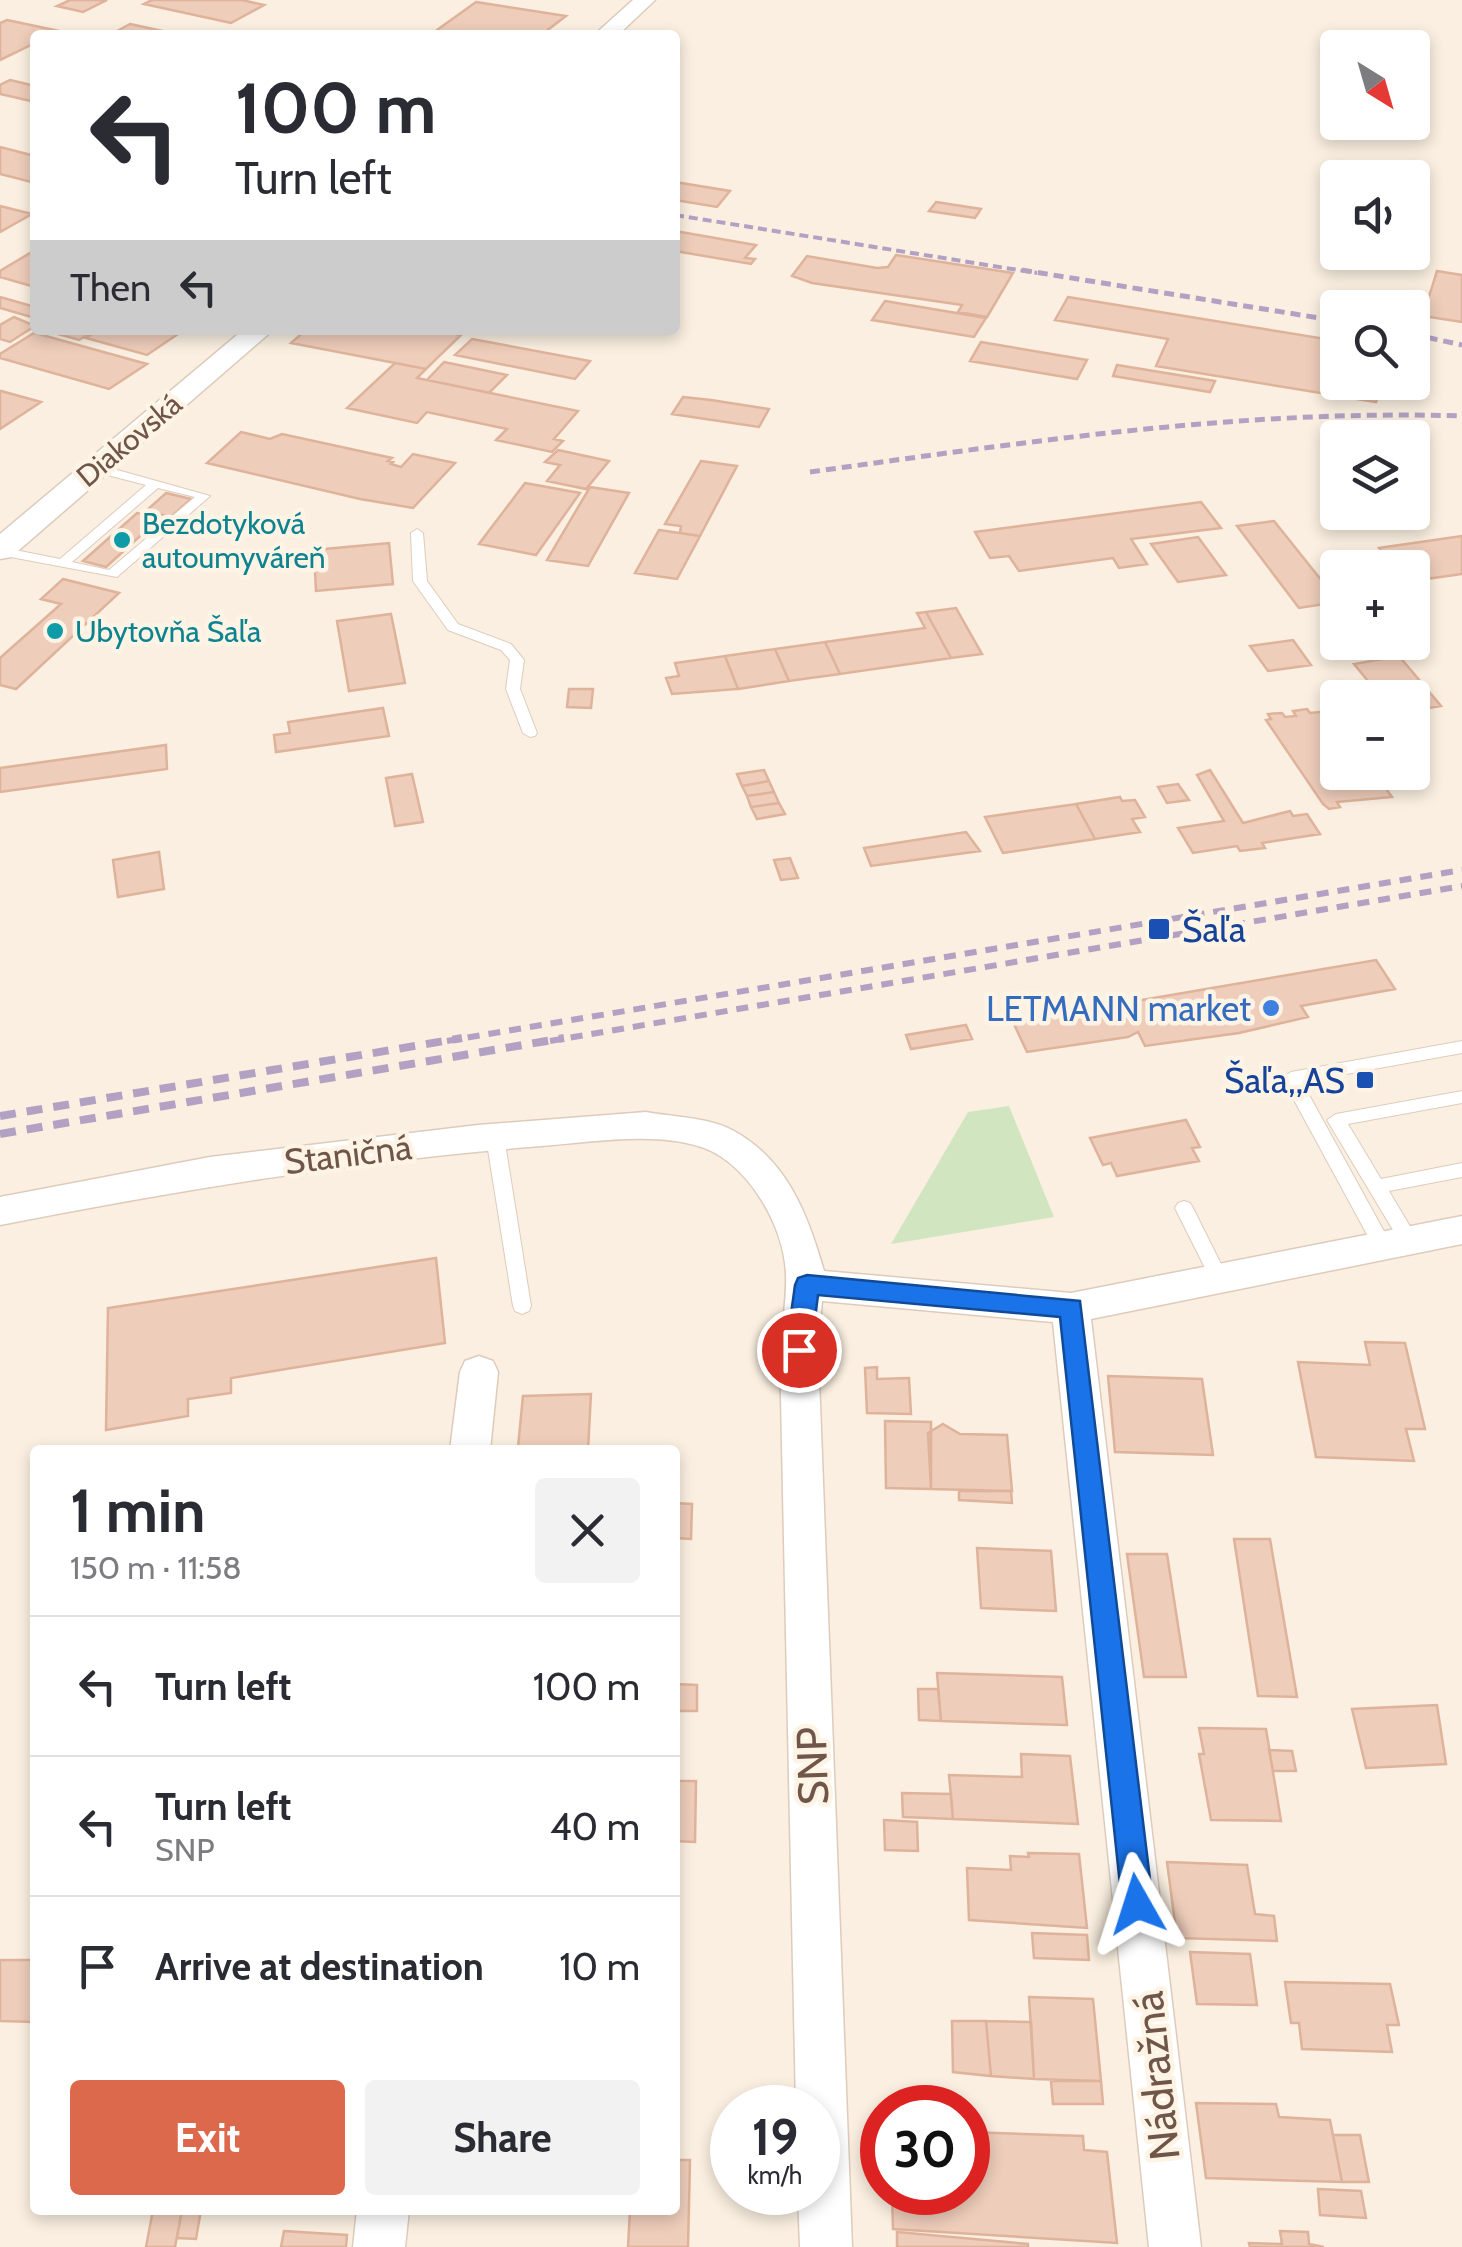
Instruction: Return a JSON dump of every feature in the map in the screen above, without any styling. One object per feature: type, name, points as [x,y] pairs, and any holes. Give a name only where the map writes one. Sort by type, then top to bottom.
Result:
[{"type":"street","points":[[610,30],[645,0]]},
{"type":"street","name":"Diakovská","points":[[0,550],[253,335]]},
{"type":"street","name":"Staničná","points":[[0,1211],[210,1171],[646,1125],[719,1139],[765,1175],[791,1220],[807,1285]]},
{"type":"street","points":[[807,1285],[1071,1308],[1462,1230]]},
{"type":"street","name":"SNP","points":[[807,1285],[799,1350],[826,2247]]},
{"type":"street","name":"Nádražná","points":[[1071,1308],[1175,2247]]},
{"type":"street","points":[[471,1445],[479,1372]]},
{"type":"street","points":[[379,2247],[382,2215]]},
{"type":"lane","points":[[0,550],[112,574],[204,496],[96,468]]},
{"type":"lane","points":[[62,564],[156,483]]},
{"type":"lane","points":[[417,533],[420,582],[453,627],[506,647],[518,660],[513,689],[530,733]]},
{"type":"lane","points":[[1396,1243],[1291,1078],[1462,1047]]},
{"type":"lane","points":[[1396,1243],[1376,1186],[1336,1120],[1462,1097]]},
{"type":"lane","points":[[495,1138],[522,1306]]},
{"type":"lane","points":[[1376,1186],[1462,1170]]},
{"type":"lane","points":[[1184,1208],[1220,1278]]},
{"type":"green space","points":[[1009,1106],[1054,1217],[891,1244],[968,1112]]},
{"type":"building","points":[[70,0],[107,0],[83,12],[57,6]]},
{"type":"building","points":[[152,0],[242,0],[264,5],[231,23],[144,4]]},
{"type":"building","points":[[476,2],[566,16],[548,30],[437,30]]},
{"type":"building","points":[[7,20],[54,30],[30,30],[30,45],[0,60],[0,23]]},
{"type":"building","points":[[130,24],[158,30],[119,30]]},
{"type":"building","points":[[10,80],[30,85],[30,101],[0,94],[0,85]]},
{"type":"building","points":[[0,147],[30,155],[30,182],[0,174]]},
{"type":"building","points":[[680,183],[730,191],[717,207],[680,201]]},
{"type":"building","points":[[936,202],[981,209],[975,218],[929,211]]},
{"type":"building","points":[[0,206],[30,214],[30,215],[0,232]]},
{"type":"building","points":[[680,232],[756,245],[745,258],[755,259],[751,264],[680,252]]},
{"type":"building","points":[[30,253],[30,286],[0,277],[0,271]]},
{"type":"building","points":[[896,255],[1013,273],[987,317],[958,312],[962,305],[812,283],[792,276],[807,256],[877,268],[888,267]]},
{"type":"building","points":[[1437,271],[1462,275],[1462,322],[1430,317],[1430,294]]},
{"type":"building","points":[[0,297],[30,306],[30,317],[0,308]]},
{"type":"building","points":[[1068,297],[1320,338],[1320,393],[1156,366],[1168,339],[1055,320]]},
{"type":"building","points":[[885,301],[986,318],[974,337],[872,320]]},
{"type":"building","points":[[14,317],[30,324],[30,329],[10,342],[0,339],[0,325]]},
{"type":"building","points":[[31,335],[41,335],[147,364],[109,389],[0,358],[0,354]]},
{"type":"building","points":[[62,335],[87,335],[79,340]]},
{"type":"building","points":[[90,335],[177,335],[147,355],[86,338]]},
{"type":"building","points":[[300,335],[461,335],[426,369],[291,343]]},
{"type":"building","points":[[472,339],[590,361],[575,379],[455,355]]},
{"type":"building","points":[[981,342],[1087,360],[1077,379],[970,361]]},
{"type":"building","points":[[444,362],[507,375],[489,393],[427,380]]},
{"type":"building","points":[[395,363],[426,369],[417,378],[578,411],[554,439],[563,441],[552,452],[496,440],[507,429],[427,412],[417,423],[347,408]]},
{"type":"building","points":[[1117,365],[1215,381],[1210,392],[1113,376]]},
{"type":"building","points":[[1,391],[41,402],[0,429]]},
{"type":"building","points":[[683,397],[769,409],[759,427],[672,414]]},
{"type":"building","points":[[241,432],[270,439],[282,434],[392,458],[388,461],[401,467],[413,454],[455,463],[413,508],[207,463]]},
{"type":"building","points":[[558,450],[609,461],[586,489],[547,481],[560,465],[545,462]]},
{"type":"building","points":[[701,461],[737,466],[700,536],[680,533],[681,526],[665,524]]},
{"type":"building","points":[[525,483],[580,493],[536,555],[479,544]]},
{"type":"building","points":[[590,487],[629,493],[588,566],[547,560]]},
{"type":"building","points":[[166,493],[191,499],[171,517],[146,511]]},
{"type":"building","points":[[1201,502],[1221,528],[1131,539],[1147,564],[1119,568],[1113,558],[1019,571],[1009,556],[990,558],[975,532]]},
{"type":"building","name":"Bezdotyková autoumyváreň","points":[[137,513],[160,518],[106,567],[83,561]]},
{"type":"building","points":[[1274,521],[1320,579],[1320,605],[1299,608],[1237,526]]},
{"type":"building","points":[[659,530],[700,536],[677,579],[635,573]]},
{"type":"building","points":[[1462,536],[1462,574],[1430,578],[1430,550],[1379,548]]},
{"type":"building","points":[[1198,537],[1226,575],[1178,582],[1151,544]]},
{"type":"building","points":[[389,543],[393,584],[316,591],[314,550]]},
{"type":"building","name":"Ubytovňa Šaľa","points":[[63,579],[119,593],[16,689],[0,685],[0,658],[61,604],[41,599]]},
{"type":"building","points":[[956,608],[982,654],[951,658],[926,612]]},
{"type":"building","points":[[926,612],[951,658],[840,674],[825,642],[925,628],[917,613]]},
{"type":"building","points":[[391,614],[405,683],[349,691],[337,621]]},
{"type":"building","points":[[1293,640],[1311,665],[1268,671],[1250,646]]},
{"type":"building","points":[[825,642],[840,674],[789,681],[775,649]]},
{"type":"building","points":[[775,649],[789,681],[738,689],[725,656]]},
{"type":"building","points":[[725,656],[738,689],[672,694],[666,678],[679,676],[675,663]]},
{"type":"building","points":[[1402,660],[1419,680],[1367,680],[1354,664]]},
{"type":"building","points":[[569,689],[593,689],[591,708],[567,707]]},
{"type":"building","points":[[1430,693],[1441,706],[1430,708]]},
{"type":"building","points":[[383,708],[389,736],[276,752],[274,735],[290,733],[288,722]]},
{"type":"building","points":[[1293,711],[1320,712],[1320,790],[1387,790],[1392,797],[1337,802],[1340,807],[1329,809],[1323,804],[1266,720],[1271,719],[1268,714],[1296,716]]},
{"type":"building","points":[[166,745],[167,769],[0,792],[0,768]]},
{"type":"building","points":[[764,770],[769,781],[742,786],[737,774]]},
{"type":"building","points":[[1210,770],[1243,823],[1290,811],[1293,816],[1307,814],[1320,834],[1262,843],[1265,848],[1240,851],[1237,846],[1193,853],[1178,828],[1224,821],[1197,775]]},
{"type":"building","points":[[412,774],[423,822],[395,826],[386,778]]},
{"type":"building","points":[[769,781],[774,792],[747,796],[742,786]]},
{"type":"building","points":[[1178,784],[1189,800],[1167,803],[1158,787]]},
{"type":"building","points":[[774,792],[779,803],[751,807],[747,796]]},
{"type":"building","points":[[1120,797],[1122,801],[1135,800],[1145,817],[1132,819],[1140,832],[1095,839],[1076,804]]},
{"type":"building","points":[[779,803],[785,814],[757,819],[751,807]]},
{"type":"building","points":[[1076,804],[1095,839],[1003,853],[985,817]]},
{"type":"building","points":[[966,832],[980,851],[871,866],[864,848]]},
{"type":"building","points":[[159,852],[164,889],[118,897],[113,860]]},
{"type":"building","points":[[790,858],[798,878],[781,880],[774,860]]},
{"type":"building","points":[[1376,960],[1395,989],[1301,1006],[1308,1017],[1239,1033],[1145,1046],[1138,1032],[1128,1037],[1027,1052],[1013,1022]]},
{"type":"building","points":[[966,1025],[972,1039],[911,1049],[906,1035]]},
{"type":"building","points":[[1186,1120],[1200,1147],[1192,1148],[1199,1161],[1117,1176],[1111,1163],[1103,1165],[1090,1138]]},
{"type":"building","points":[[436,1258],[445,1343],[231,1378],[231,1393],[188,1399],[188,1416],[106,1430],[108,1308]]},
{"type":"building","points":[[1365,1342],[1405,1343],[1425,1429],[1406,1429],[1414,1461],[1316,1457],[1298,1362],[1370,1365]]},
{"type":"building","points":[[877,1367],[877,1379],[909,1378],[911,1414],[867,1413],[865,1368]]},
{"type":"building","points":[[1108,1376],[1202,1379],[1213,1455],[1115,1452]]},
{"type":"building","points":[[591,1394],[588,1445],[518,1445],[523,1396]]},
{"type":"building","points":[[885,1421],[931,1422],[931,1489],[886,1488]]},
{"type":"building","points":[[943,1424],[960,1434],[1007,1435],[1012,1491],[931,1489],[928,1433]]},
{"type":"building","points":[[959,1491],[1011,1491],[1012,1503],[959,1500]]},
{"type":"building","points":[[680,1503],[692,1504],[691,1539],[680,1538]]},
{"type":"building","points":[[1234,1539],[1270,1539],[1297,1697],[1258,1696]]},
{"type":"building","points":[[977,1548],[1051,1551],[1056,1611],[981,1608]]},
{"type":"building","points":[[1127,1554],[1167,1554],[1186,1677],[1144,1677]]},
{"type":"building","points":[[937,1673],[1062,1677],[1067,1725],[941,1721]]},
{"type":"building","points":[[680,1684],[697,1685],[697,1711],[680,1711]]},
{"type":"building","points":[[918,1689],[938,1689],[941,1721],[919,1720]]},
{"type":"building","points":[[1437,1705],[1446,1764],[1366,1768],[1352,1709]]},
{"type":"building","points":[[1199,1728],[1266,1729],[1281,1821],[1211,1820],[1199,1754],[1204,1754]]},
{"type":"building","points":[[1269,1750],[1292,1751],[1296,1771],[1273,1771]]},
{"type":"building","points":[[1021,1754],[1070,1756],[1078,1824],[953,1819],[949,1775],[1022,1777]]},
{"type":"building","points":[[680,1781],[696,1781],[695,1842],[680,1841]]},
{"type":"building","points":[[902,1793],[951,1794],[953,1819],[903,1817]]},
{"type":"building","points":[[884,1820],[917,1822],[918,1851],[885,1850]]},
{"type":"building","points":[[1028,1853],[1079,1854],[1087,1928],[969,1920],[967,1868],[1011,1870],[1010,1856],[1029,1857]]},
{"type":"building","points":[[1167,1862],[1247,1865],[1255,1914],[1274,1916],[1277,1941],[1177,1938]]},
{"type":"building","points":[[1032,1933],[1087,1935],[1089,1960],[1034,1958]]},
{"type":"building","points":[[1190,1952],[1250,1954],[1257,2005],[1197,2004]]},
{"type":"building","points":[[0,1960],[30,1960],[30,2022],[0,2021]]},
{"type":"building","points":[[1285,1982],[1390,1984],[1399,2025],[1387,2025],[1392,2052],[1302,2049],[1299,2023],[1291,2023]]},
{"type":"building","points":[[1029,1997],[1093,1999],[1101,2081],[1034,2079]]},
{"type":"building","points":[[952,2021],[986,2021],[991,2076],[953,2072]]},
{"type":"building","points":[[986,2021],[1031,2022],[1034,2079],[991,2076]]},
{"type":"building","points":[[1051,2081],[1101,2081],[1103,2104],[1053,2104]]},
{"type":"building","points":[[1196,2103],[1276,2104],[1279,2117],[1330,2120],[1342,2182],[1206,2178]]},
{"type":"building","points":[[990,2133],[1083,2136],[1084,2150],[1107,2152],[1117,2243],[893,2229],[893,2215],[990,2215]]},
{"type":"building","points":[[1333,2135],[1360,2135],[1369,2182],[1342,2182]]},
{"type":"building","points":[[680,2160],[690,2160],[688,2247],[628,2247],[630,2215],[680,2215]]},
{"type":"building","points":[[1318,2189],[1361,2191],[1366,2218],[1320,2215]]},
{"type":"building","points":[[152,2215],[181,2215],[175,2247],[146,2247]]},
{"type":"building","points":[[181,2215],[200,2215],[196,2239],[177,2238]]},
{"type":"building","points":[[284,2231],[347,2235],[346,2247],[281,2247]]},
{"type":"building","points":[[1280,2231],[1308,2232],[1309,2244],[1324,2247],[1250,2247],[1249,2243],[1282,2244]]},
{"type":"building","points":[[897,2232],[1028,2244],[1028,2247],[897,2247]]},
{"type":"railway","points":[[680,216],[1037,273]]},
{"type":"railway","points":[[1022,270],[1320,318]]},
{"type":"railway","points":[[1430,338],[1462,345]]},
{"type":"railway","points":[[810,472],[1054,439],[1216,423],[1380,415],[1462,416]]},
{"type":"railway","points":[[447,1041],[1462,870]]},
{"type":"railway","points":[[550,1041],[1462,886]]},
{"type":"railway","points":[[0,1116],[462,1038]]},
{"type":"railway","points":[[0,1134],[564,1038]]},
{"type":"place","name":"Bezdotyková autoumyváreň","points":[[122,540]]},
{"type":"place","name":"Ubytovňa Šaľa","points":[[55,631]]},
{"type":"place","name":"Šaľa","points":[[1159,929]]},
{"type":"place","name":"LETMANN market","points":[[1271,1008]]},
{"type":"place","name":"Šaľa,,AS","points":[[1365,1080]]},
{"type":"route","points":[[799,1350],[807,1285],[1071,1308],[1137,1904]]}]
